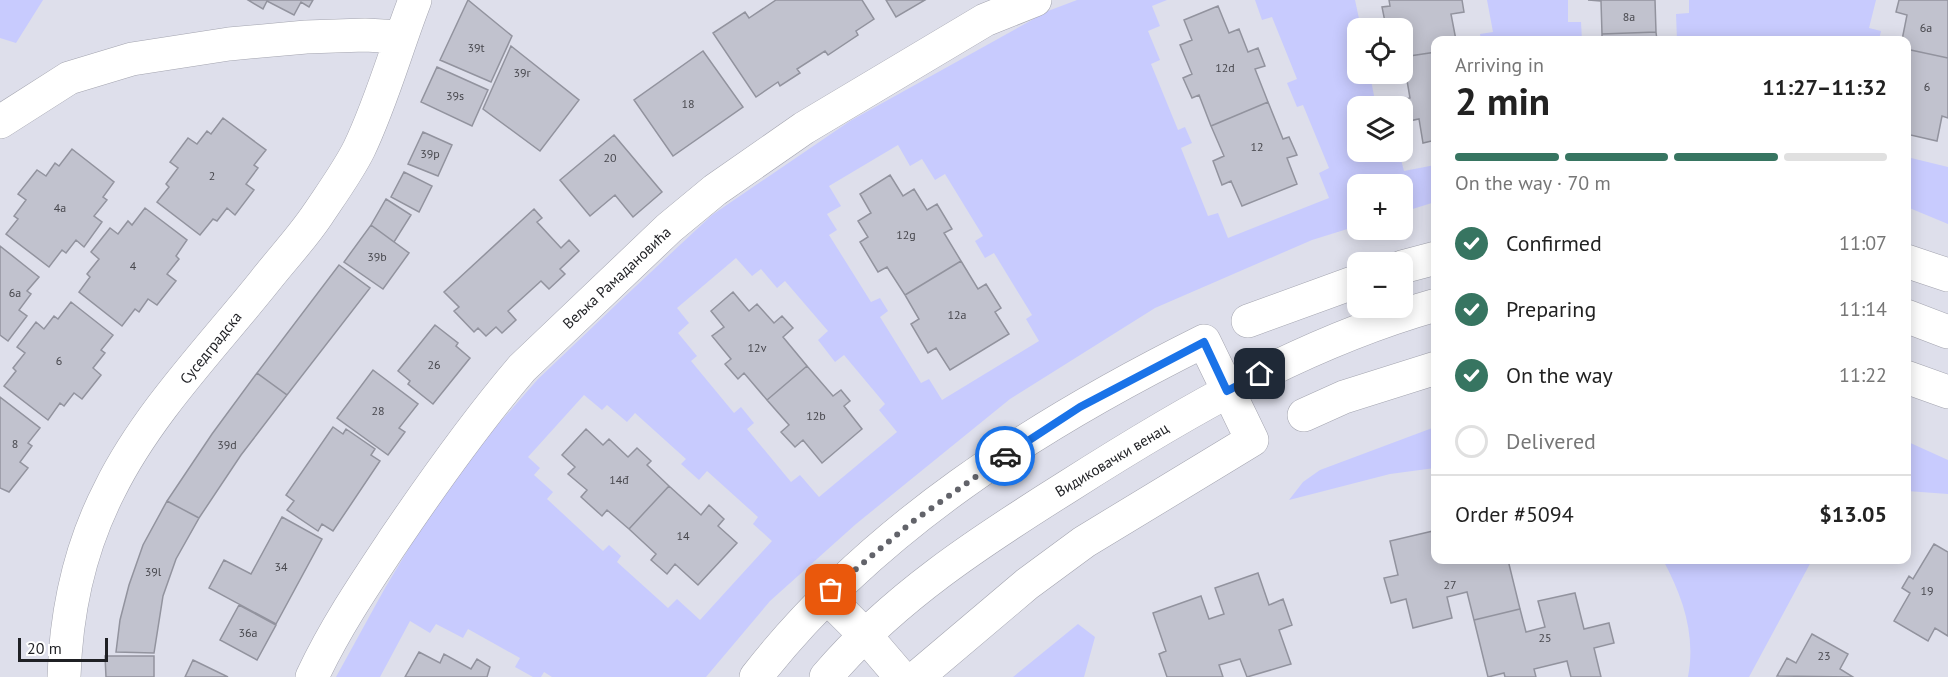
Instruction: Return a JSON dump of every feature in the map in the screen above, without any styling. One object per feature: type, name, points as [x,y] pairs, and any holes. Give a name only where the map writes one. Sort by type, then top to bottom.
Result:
[{"type":"street","name":"Суседградска","points":[[64,677],[66,636],[80,567],[110,488],[133,449],[161,410],[317,216],[358,150],[381,97],[415,0]]},
{"type":"street","name":"Вељка Рамадановића","points":[[312,677],[358,592],[424,493],[484,414],[522,368],[661,236],[715,190],[804,128],[985,20],[1035,0]]},
{"type":"street","points":[[0,122],[69,78],[132,59],[229,44],[306,37],[365,35],[401,37]]},
{"type":"street","points":[[1413,264],[1431,259]]},
{"type":"street","points":[[1911,263],[1948,275]]},
{"type":"street","points":[[1248,321],[1347,285]]},
{"type":"street","name":"Видиковачки венац","points":[[826,677],[865,635],[925,583],[1027,512],[1227,391],[1331,341],[1431,307]]},
{"type":"street","points":[[1911,318],[1948,332]]},
{"type":"street","points":[[756,677],[826,596],[912,522],[959,487],[1080,407],[1204,342],[1252,440],[1084,542],[1026,584],[917,677]]},
{"type":"street","points":[[1304,415],[1344,397],[1431,370]]},
{"type":"street","points":[[1911,379],[1948,392]]},
{"type":"street","points":[[826,596],[865,635],[901,677]]},
{"type":"shaded area","points":[[0,0],[43,0],[16,43],[0,38]]},
{"type":"shaded area","points":[[1077,0],[1167,0],[1152,6],[1160,26],[1148,31],[1160,60],[1151,64],[1178,130],[1185,127],[1192,143],[1181,148],[1208,216],[1218,213],[1228,238],[1329,198],[1319,173],[1329,168],[1303,105],[1297,107],[1287,83],[1297,79],[1272,17],[1262,20],[1255,0],[1355,0],[1359,18],[1347,18],[1347,84],[1372,84],[1374,96],[1347,96],[1347,162],[1402,162],[1404,171],[1431,166],[1431,203],[1413,209],[1413,174],[1347,174],[1347,229],[1312,240],[1155,308],[1010,399],[856,524],[770,601],[706,677],[552,677],[544,672],[541,677],[533,677],[515,667],[520,658],[468,629],[463,638],[436,624],[430,633],[410,621],[380,677],[336,677],[385,588],[451,478],[538,379],[712,215],[850,121],[1048,11]],"holes":[[[898,145],[910,166],[922,159],[935,180],[945,174],[983,236],[975,241],[985,258],[994,253],[1032,315],[1026,319],[1039,341],[942,400],[929,379],[921,383],[880,317],[888,311],[880,298],[871,302],[829,235],[837,230],[827,214],[841,206],[829,186]],[[736,258],[752,276],[761,269],[777,288],[785,281],[828,331],[818,340],[835,362],[844,355],[885,404],[879,410],[897,432],[819,497],[800,475],[791,482],[747,429],[754,423],[741,407],[734,413],[691,361],[697,356],[678,333],[689,323],[677,308]],[[584,395],[602,410],[607,405],[627,422],[635,413],[686,459],[681,464],[699,480],[707,471],[758,517],[753,524],[772,541],[700,620],[677,599],[668,608],[617,562],[621,556],[609,545],[603,551],[547,499],[553,492],[534,475],[540,468],[528,457]]]},
{"type":"shaded area","points":[[1487,0],[1568,0],[1568,22],[1581,22],[1582,36],[1480,36],[1480,34],[1493,32]]},
{"type":"shaded area","points":[[1689,0],[1876,0],[1869,28],[1881,31],[1880,36],[1677,36],[1676,14],[1689,13]]},
{"type":"shaded area","points":[[1911,158],[1948,167],[1948,224],[1911,209]]},
{"type":"shaded area","points":[[1431,428],[1431,469],[1390,474],[1289,500],[1303,482],[1320,470]]},
{"type":"shaded area","points":[[1911,443],[1948,460],[1948,494],[1911,491]]},
{"type":"shaded area","points":[[1665,564],[1810,564],[1749,677],[1688,677],[1689,631],[1676,588]]},
{"type":"shaded area","points":[[1078,624],[1095,637],[1084,677],[1013,677]]},
{"type":"building","points":[[248,0],[313,0],[309,7],[301,2],[294,15],[267,1],[263,9]]},
{"type":"building","points":[[468,0],[512,36],[491,82],[440,60]]},
{"type":"building","points":[[776,0],[862,0],[874,19],[856,31],[858,35],[828,55],[825,51],[797,69],[800,73],[780,86],[778,82],[756,97],[713,33],[745,12],[749,18]]},
{"type":"building","points":[[886,0],[925,0],[896,17]]},
{"type":"building","points":[[1389,0],[1462,0],[1464,12],[1451,14],[1455,36],[1431,36],[1431,53],[1413,55],[1413,18],[1384,18],[1382,7],[1390,6]]},
{"type":"building","points":[[1588,0],[1655,0],[1656,32],[1602,34],[1601,1]]},
{"type":"building","points":[[1899,0],[1948,0],[1948,58],[1911,50],[1911,36],[1903,36],[1907,15],[1896,12]]},
{"type":"building","points":[[1218,6],[1229,33],[1239,29],[1248,52],[1258,48],[1265,66],[1255,69],[1268,102],[1211,126],[1199,95],[1192,98],[1183,78],[1192,74],[1180,45],[1192,40],[1184,20]]},
{"type":"building","points":[[1656,32],[1656,36],[1602,36],[1602,34]]},
{"type":"building","points":[[511,46],[579,100],[540,151],[483,109]]},
{"type":"building","points":[[1911,50],[1948,58],[1948,118],[1942,116],[1937,141],[1911,135]]},
{"type":"building","points":[[703,51],[743,107],[673,156],[634,100]]},
{"type":"building","points":[[1431,53],[1431,141],[1423,143],[1419,119],[1413,120],[1413,96],[1410,96],[1408,84],[1413,84],[1413,55]]},
{"type":"building","points":[[437,67],[488,90],[472,126],[421,102]]},
{"type":"building","points":[[1268,102],[1283,139],[1289,137],[1297,155],[1287,158],[1297,184],[1242,206],[1231,181],[1222,185],[1213,161],[1224,156],[1211,126]]},
{"type":"building","points":[[223,118],[266,150],[254,165],[258,168],[246,184],[254,190],[235,215],[227,208],[217,221],[213,219],[200,235],[157,202],[169,187],[166,184],[178,168],[170,162],[188,138],[197,144],[207,131],[211,134]]},
{"type":"building","points":[[423,132],[452,145],[438,176],[408,164]]},
{"type":"building","points":[[614,135],[662,192],[633,217],[615,195],[590,216],[560,180]]},
{"type":"building","points":[[72,149],[114,182],[103,197],[107,200],[94,216],[102,222],[84,247],[76,240],[66,253],[62,250],[49,267],[6,234],[18,219],[14,216],[26,200],[18,194],[37,170],[46,176],[55,163],[59,166]]},
{"type":"building","points":[[404,172],[432,186],[419,212],[391,197]]},
{"type":"building","points":[[890,175],[903,196],[914,189],[927,210],[937,204],[952,229],[944,233],[961,261],[905,295],[887,267],[878,272],[860,242],[868,237],[858,221],[871,213],[860,194]]},
{"type":"building","points":[[386,199],[411,215],[394,242],[371,225]]},
{"type":"building","points":[[145,208],[187,240],[176,256],[179,259],[167,274],[176,281],[157,305],[148,299],[139,312],[135,309],[122,326],[79,292],[90,277],[87,274],[99,259],[91,252],[110,228],[118,234],[128,221],[132,225]]},
{"type":"building","points":[[534,209],[542,218],[537,222],[561,248],[569,240],[579,251],[560,269],[565,274],[549,289],[541,281],[508,311],[516,320],[502,333],[496,327],[486,336],[478,328],[474,332],[454,311],[459,307],[444,292]]},
{"type":"building","points":[[371,225],[409,253],[383,289],[344,262]]},
{"type":"building","points":[[0,246],[39,277],[27,291],[31,294],[19,310],[27,316],[8,341],[0,335]]},
{"type":"building","points":[[961,261],[978,289],[986,284],[1001,308],[995,312],[1009,334],[950,370],[936,348],[928,353],[911,324],[919,319],[905,295]]},
{"type":"building","points":[[339,265],[370,288],[287,395],[257,373]]},
{"type":"building","points":[[733,292],[749,311],[757,304],[774,323],[782,316],[793,328],[783,337],[807,366],[767,400],[744,373],[738,379],[725,364],[731,359],[712,336],[724,327],[711,311]]},
{"type":"building","points":[[71,302],[113,335],[101,350],[105,353],[93,368],[101,375],[82,399],[74,393],[64,406],[60,403],[48,420],[4,386],[16,371],[13,368],[25,353],[17,347],[36,322],[44,329],[54,316],[58,319]]},
{"type":"building","points":[[435,325],[458,343],[456,346],[470,358],[433,404],[408,384],[410,381],[398,371]]},
{"type":"building","points":[[807,366],[833,396],[841,390],[850,401],[844,406],[862,429],[822,463],[803,440],[795,447],[781,432],[789,425],[767,400]]},
{"type":"building","points":[[373,370],[418,404],[399,428],[405,432],[388,455],[337,418]]},
{"type":"building","points":[[257,373],[287,395],[241,455],[199,518],[167,501],[212,434]]},
{"type":"building","points":[[0,397],[40,428],[28,443],[32,446],[20,462],[28,468],[9,492],[0,488]]},
{"type":"building","points":[[333,427],[343,434],[346,429],[375,449],[371,455],[380,461],[333,531],[322,524],[318,531],[287,510],[294,501],[286,495]]},
{"type":"building","points":[[586,429],[603,445],[609,439],[628,457],[637,448],[651,461],[647,465],[669,486],[629,529],[607,510],[602,516],[581,497],[587,490],[568,474],[575,467],[562,455]]},
{"type":"building","points":[[669,486],[701,515],[709,505],[724,519],[718,526],[737,543],[698,585],[675,564],[667,574],[651,560],[656,554],[629,529]]},
{"type":"building","points":[[167,501],[199,518],[176,559],[163,596],[154,653],[116,652],[120,620],[129,585],[143,545]]},
{"type":"building","points":[[282,517],[322,539],[276,624],[209,588],[224,560],[251,574]]},
{"type":"building","points":[[1431,531],[1431,564],[1509,564],[1520,609],[1474,620],[1467,592],[1447,597],[1452,618],[1413,628],[1406,599],[1391,603],[1384,578],[1398,575],[1390,541]]},
{"type":"building","points":[[1934,544],[1948,552],[1948,636],[1935,628],[1928,641],[1894,621],[1910,593],[1902,588],[1909,576],[1913,579]]},
{"type":"building","points":[[1258,573],[1269,605],[1283,599],[1292,625],[1279,630],[1291,664],[1247,677],[1240,659],[1219,665],[1223,677],[1167,677],[1159,654],[1166,651],[1153,613],[1201,596],[1209,619],[1224,614],[1215,588]]},
{"type":"building","points":[[1575,593],[1584,629],[1609,623],[1614,643],[1594,648],[1601,677],[1571,677],[1567,661],[1534,669],[1536,677],[1505,677],[1504,673],[1488,677],[1474,620],[1520,609],[1526,632],[1545,627],[1538,601]]},
{"type":"building","points":[[239,605],[276,625],[257,660],[220,640]]},
{"type":"building","points":[[1812,634],[1848,654],[1840,669],[1853,677],[1777,676],[1787,658],[1796,663]]},
{"type":"building","points":[[419,652],[440,663],[444,654],[471,669],[477,659],[490,667],[487,677],[405,677]]},
{"type":"building","points":[[105,656],[154,656],[154,677],[106,677]]},
{"type":"building","points":[[193,660],[228,677],[185,677]]},
{"type":"way so far","points":[[831,590],[912,522],[1005,456]]},
{"type":"route","points":[[1005,456],[1080,407],[1204,342],[1227,391],[1260,374]]}]
